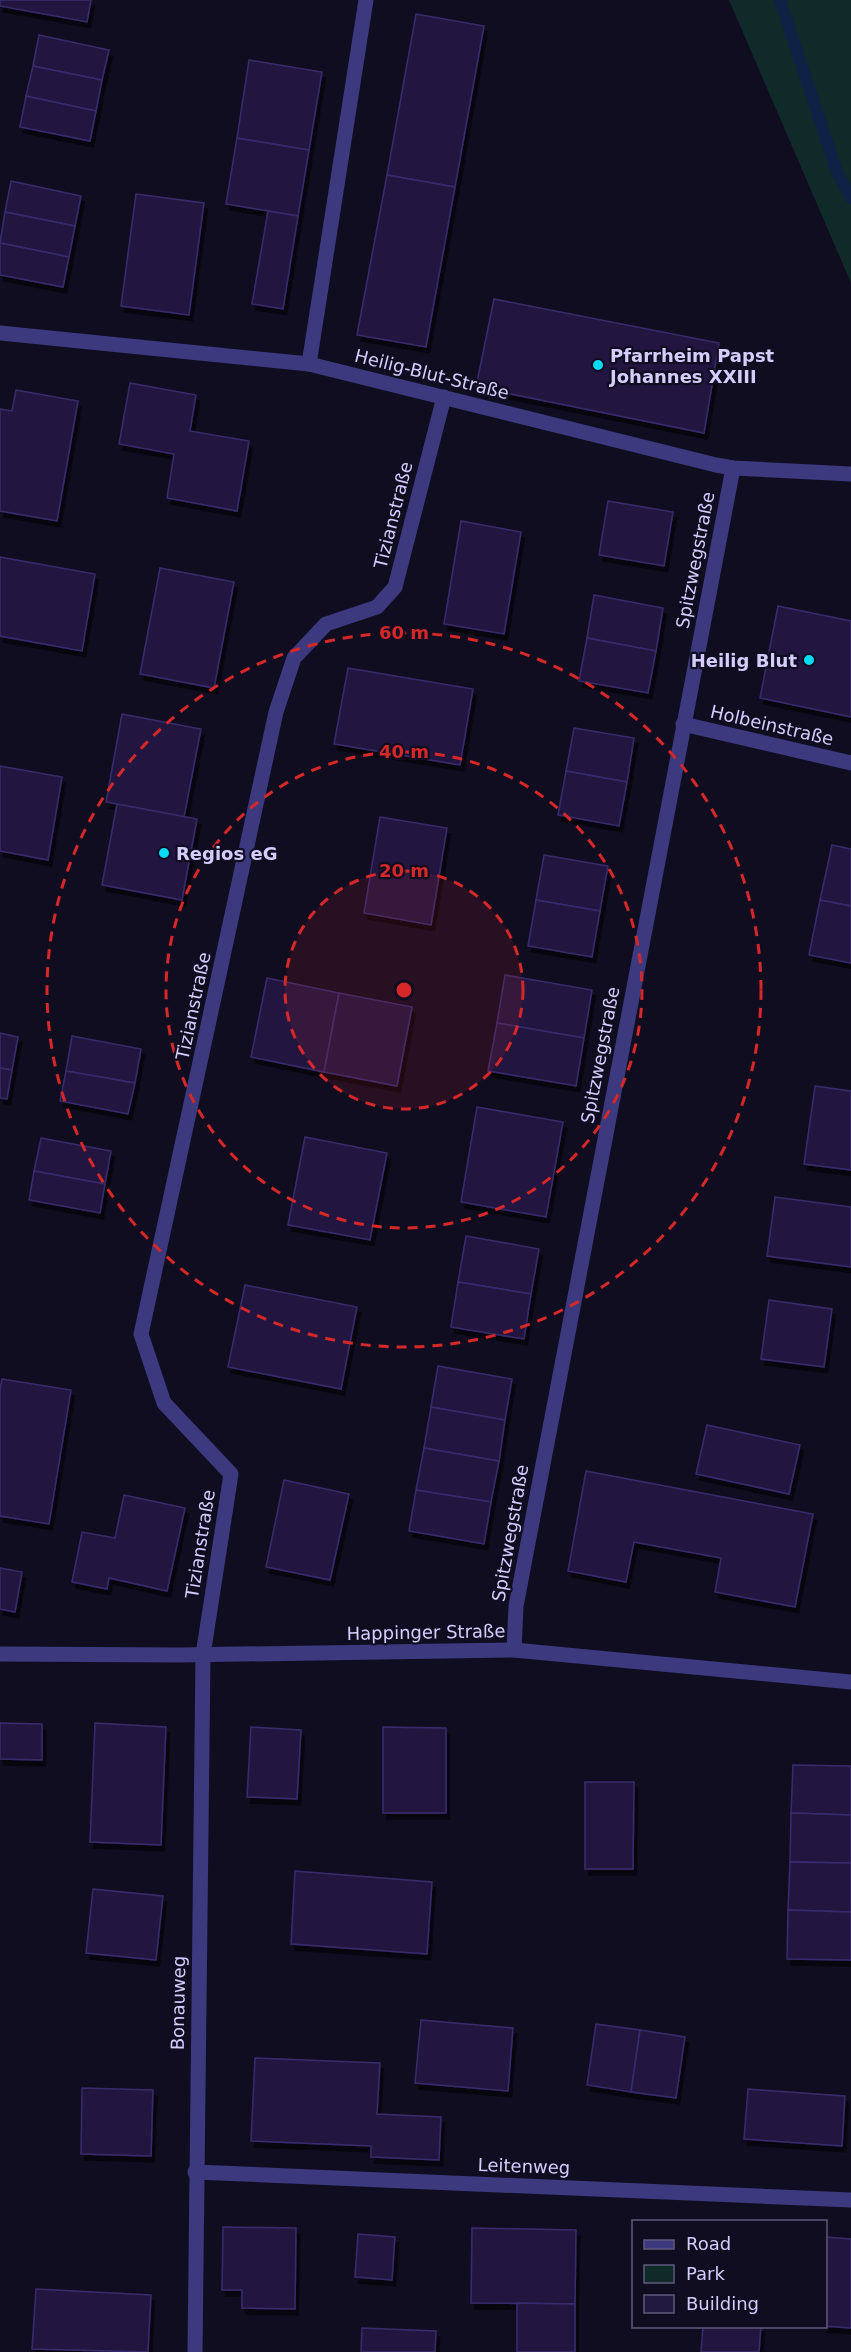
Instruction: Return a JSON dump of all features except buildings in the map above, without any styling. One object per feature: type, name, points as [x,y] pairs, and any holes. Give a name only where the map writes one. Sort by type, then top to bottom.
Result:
[{"type":"street","points":[[309,364],[366,0]]},
{"type":"street","name":"Heilig-Blut-Straße","points":[[0,333],[309,364],[733,468],[851,474]]},
{"type":"street","name":"Tizianstraße","points":[[203,1655],[231,1474],[164,1403],[141,1334],[276,712],[294,658],[326,624],[377,607],[395,587],[444,397]]},
{"type":"street","name":"Spitzwegstraße","points":[[514,1650],[516,1606],[733,468]]},
{"type":"street","name":"Holbeinstraße","points":[[683,724],[851,764]]},
{"type":"street","name":"Happinger Straße","points":[[0,1654],[203,1655],[514,1650],[851,1682]]},
{"type":"street","name":"Bonauweg","points":[[195,2352],[195,2172],[203,1655]]},
{"type":"street","name":"Leitenweg","points":[[195,2172],[851,2200]]},
{"type":"green space","points":[[729,0],[851,0],[851,283]]},
{"type":"waterway","points":[[780,0],[837,172],[851,198]]},
{"type":"place","name":"Pfarrheim Papst Johannes XXIII","points":[[598,365]]},
{"type":"place","name":"Heilig Blut","points":[[809,660]]},
{"type":"place","name":"Regios eG","points":[[164,853]]}]
